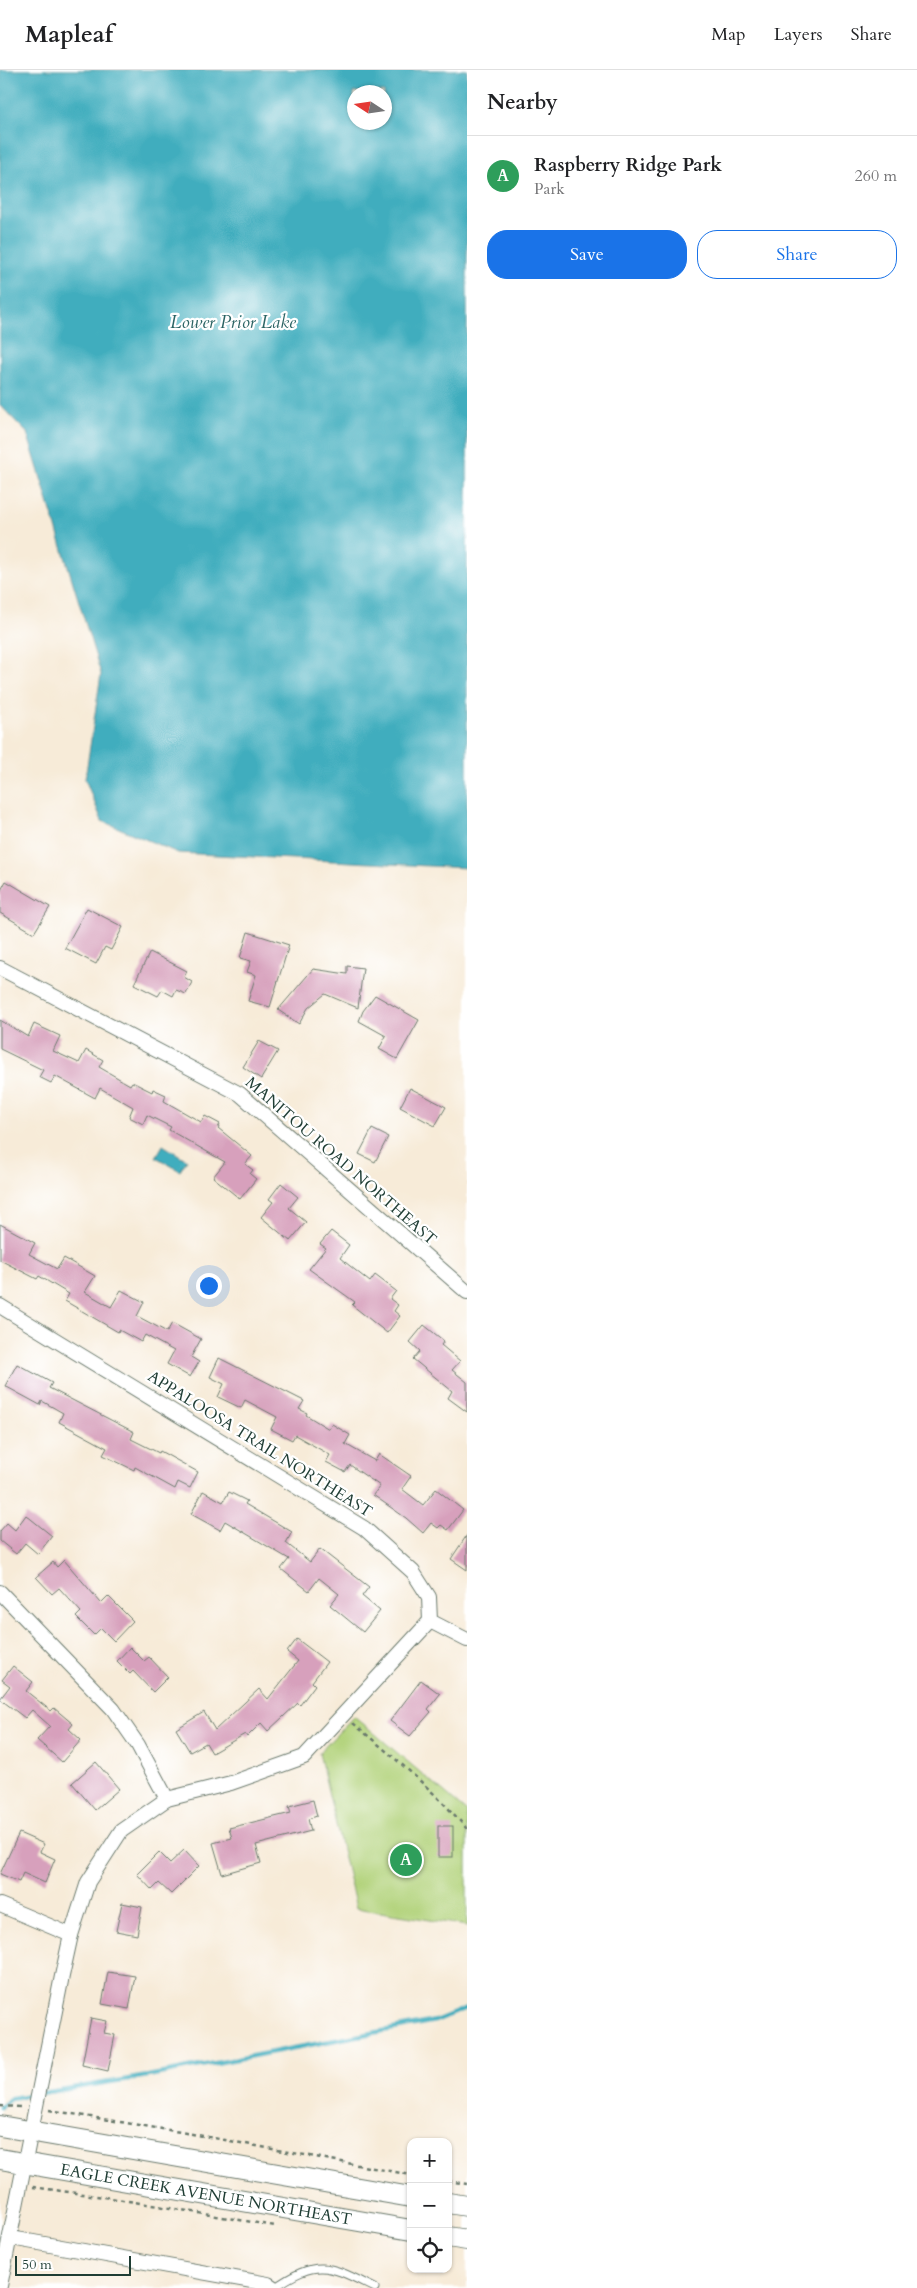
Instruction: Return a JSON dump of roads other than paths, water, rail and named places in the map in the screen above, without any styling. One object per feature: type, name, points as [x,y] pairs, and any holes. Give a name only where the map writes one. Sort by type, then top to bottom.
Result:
[{"type":"main road","name":"EAGLE CREEK AVENUE NORTHEAST","points":[[0,2126],[407,2196]]},
{"type":"main road","name":"EAGLE CREEK AVENUE NORTHEAST","points":[[0,2159],[407,2229]]},
{"type":"main road","points":[[452,2204],[467,2206]]},
{"type":"main road","points":[[452,2238],[467,2240]]},
{"type":"street","name":"MANITOU ROAD NORTHEAST","points":[[0,968],[240,1094],[467,1292]]},
{"type":"street","name":"APPALOOSA TRAIL NORTHEAST","points":[[2,1313],[364,1528],[412,1572],[429,1597],[430,1621]]},
{"type":"street","points":[[0,1592],[113,1709],[138,1745],[167,1799]]},
{"type":"street","points":[[0,2286],[71,1935],[88,1882],[121,1831],[167,1799],[231,1783],[304,1757],[430,1621],[467,1640]]},
{"type":"street","points":[[0,1905],[71,1935]]},
{"type":"street","points":[[11,2238],[268,2284],[274,2288]]},
{"type":"lane","points":[[274,2288],[301,2272],[323,2266],[339,2270],[375,2288]]},
{"type":"water","name":"Lower Prior Lake","points":[[0,70],[467,70],[467,868],[178,853],[102,821],[85,779],[101,674],[27,433],[0,405]]},
{"type":"water","points":[[163,1145],[187,1160],[180,1171],[156,1157]]},
{"type":"waterway","points":[[0,2107],[11,2098],[148,2076],[435,2021],[467,2008]]},
{"type":"place","name":"Raspberry Ridge Park","points":[[406,1860]]}]
